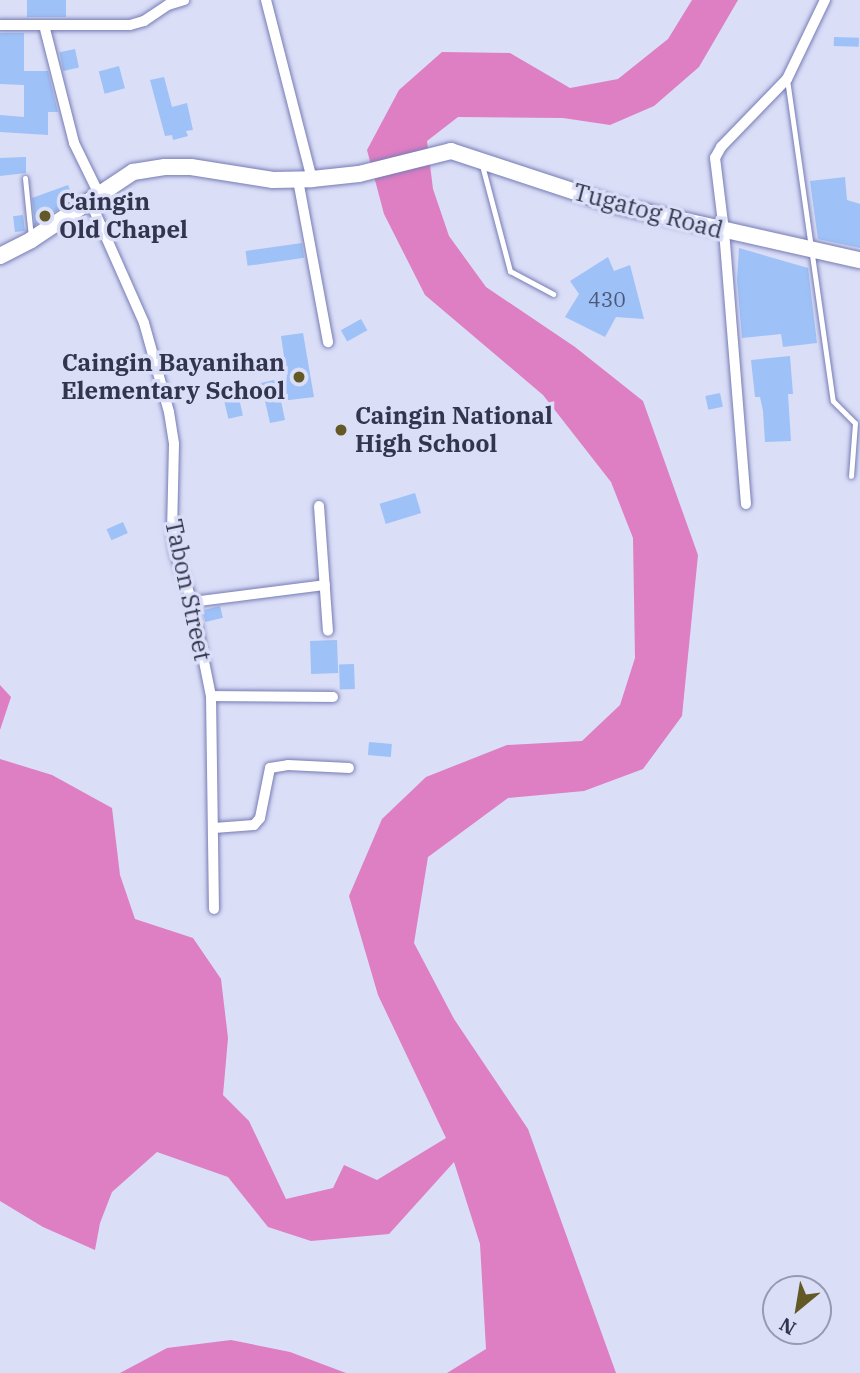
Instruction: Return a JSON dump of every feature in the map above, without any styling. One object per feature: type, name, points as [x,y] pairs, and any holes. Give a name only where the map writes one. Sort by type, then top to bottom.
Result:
[{"type":"street","points":[[0,25],[130,24],[144,21],[168,5],[184,0]]},
{"type":"street","points":[[266,0],[305,180],[328,342]]},
{"type":"street","points":[[746,504],[724,231],[714,169],[715,158],[721,147],[787,79],[825,0]]},
{"type":"street","name":"Tabon Street","points":[[44,25],[74,143],[144,323],[169,412],[174,444],[172,530],[175,552],[192,602],[211,696],[214,909]]},
{"type":"street","name":"Tugatog Road","points":[[305,180],[359,174],[451,151],[480,158],[576,194],[724,231],[860,260]]},
{"type":"street","points":[[0,256],[31,240],[133,172],[165,167],[191,167],[273,180],[305,180]]},
{"type":"street","points":[[319,506],[328,631]]},
{"type":"street","points":[[192,602],[325,586]]},
{"type":"street","points":[[211,696],[333,698]]},
{"type":"street","points":[[214,828],[254,825],[260,818],[270,768],[288,765],[349,768]]},
{"type":"lane","points":[[787,79],[833,401],[855,424],[851,476]]},
{"type":"lane","points":[[480,158],[510,271],[553,294]]},
{"type":"lane","points":[[24,178],[31,240]]},
{"type":"shaded area","points":[[692,0],[738,0],[699,67],[654,106],[610,125],[563,118],[458,117],[427,141],[433,189],[449,236],[486,287],[575,347],[643,401],[698,555],[682,716],[643,769],[584,791],[508,798],[428,857],[414,943],[454,1019],[528,1129],[616,1373],[447,1373],[486,1349],[480,1244],[454,1162],[389,1234],[311,1241],[268,1227],[228,1177],[157,1152],[112,1192],[100,1223],[95,1250],[43,1227],[0,1201],[0,759],[52,775],[112,808],[120,875],[135,919],[193,938],[221,979],[228,1038],[223,1095],[249,1121],[286,1199],[333,1188],[344,1165],[377,1180],[446,1138],[378,995],[349,896],[382,819],[426,777],[507,745],[582,741],[620,705],[635,658],[633,538],[611,482],[543,395],[425,295],[384,214],[367,150],[399,90],[442,52],[510,53],[570,88],[618,79],[668,39]]},
{"type":"shaded area","points":[[0,685],[11,697],[0,730]]},
{"type":"shaded area","points":[[231,1340],[290,1352],[346,1373],[120,1373],[167,1348]]},
{"type":"building","points":[[27,0],[66,0],[66,17],[27,17]]},
{"type":"building","points":[[0,33],[24,33],[24,71],[48,71],[58,112],[48,112],[48,135],[0,132],[0,115],[24,117],[24,85],[0,84]]},
{"type":"building","points":[[834,37],[859,38],[859,47],[834,46]]},
{"type":"building","points":[[75,49],[79,68],[63,71],[59,52]]},
{"type":"building","points":[[119,66],[125,88],[105,94],[99,71]]},
{"type":"building","points":[[164,77],[172,107],[187,103],[193,130],[186,131],[188,136],[173,140],[172,135],[165,136],[150,80]]},
{"type":"building","points":[[26,157],[26,173],[0,176],[0,158]]},
{"type":"building","points":[[845,177],[847,200],[860,204],[860,248],[818,239],[810,181]]},
{"type":"building","name":"Caingin Old Chapel","points":[[68,185],[74,199],[35,225],[32,198]]},
{"type":"building","points":[[23,215],[25,231],[15,232],[13,216]]},
{"type":"building","points":[[302,243],[304,258],[248,266],[246,251]]},
{"type":"building","points":[[739,248],[808,268],[817,343],[783,347],[781,334],[742,338],[737,280]]},
{"type":"building","points":[[608,257],[614,271],[630,265],[644,319],[616,317],[605,337],[565,317],[579,294],[570,281]]},
{"type":"building","points":[[361,319],[367,330],[347,342],[341,330]]},
{"type":"building","points":[[303,333],[314,397],[281,401],[285,420],[270,423],[261,383],[287,377],[281,336]]},
{"type":"building","points":[[790,356],[793,394],[788,394],[791,441],[765,442],[763,411],[760,397],[755,397],[751,360]]},
{"type":"building","points":[[720,393],[723,407],[708,410],[705,396]]},
{"type":"building","points":[[238,394],[243,415],[228,419],[223,397]]},
{"type":"building","points":[[415,493],[421,513],[386,524],[380,504]]},
{"type":"building","points":[[123,522],[128,533],[111,540],[107,529]]},
{"type":"building","points":[[220,606],[223,618],[205,622],[203,610]]},
{"type":"building","points":[[337,640],[338,673],[311,674],[310,641]]},
{"type":"building","points":[[354,664],[355,689],[340,690],[339,665]]},
{"type":"building","points":[[369,742],[392,744],[391,757],[368,755]]},
{"type":"place","name":"Caingin Old Chapel","points":[[45,216]]},
{"type":"place","name":"Caingin Bayanihan Elementary School","points":[[299,377]]},
{"type":"place","name":"Caingin National High School","points":[[341,430]]}]
